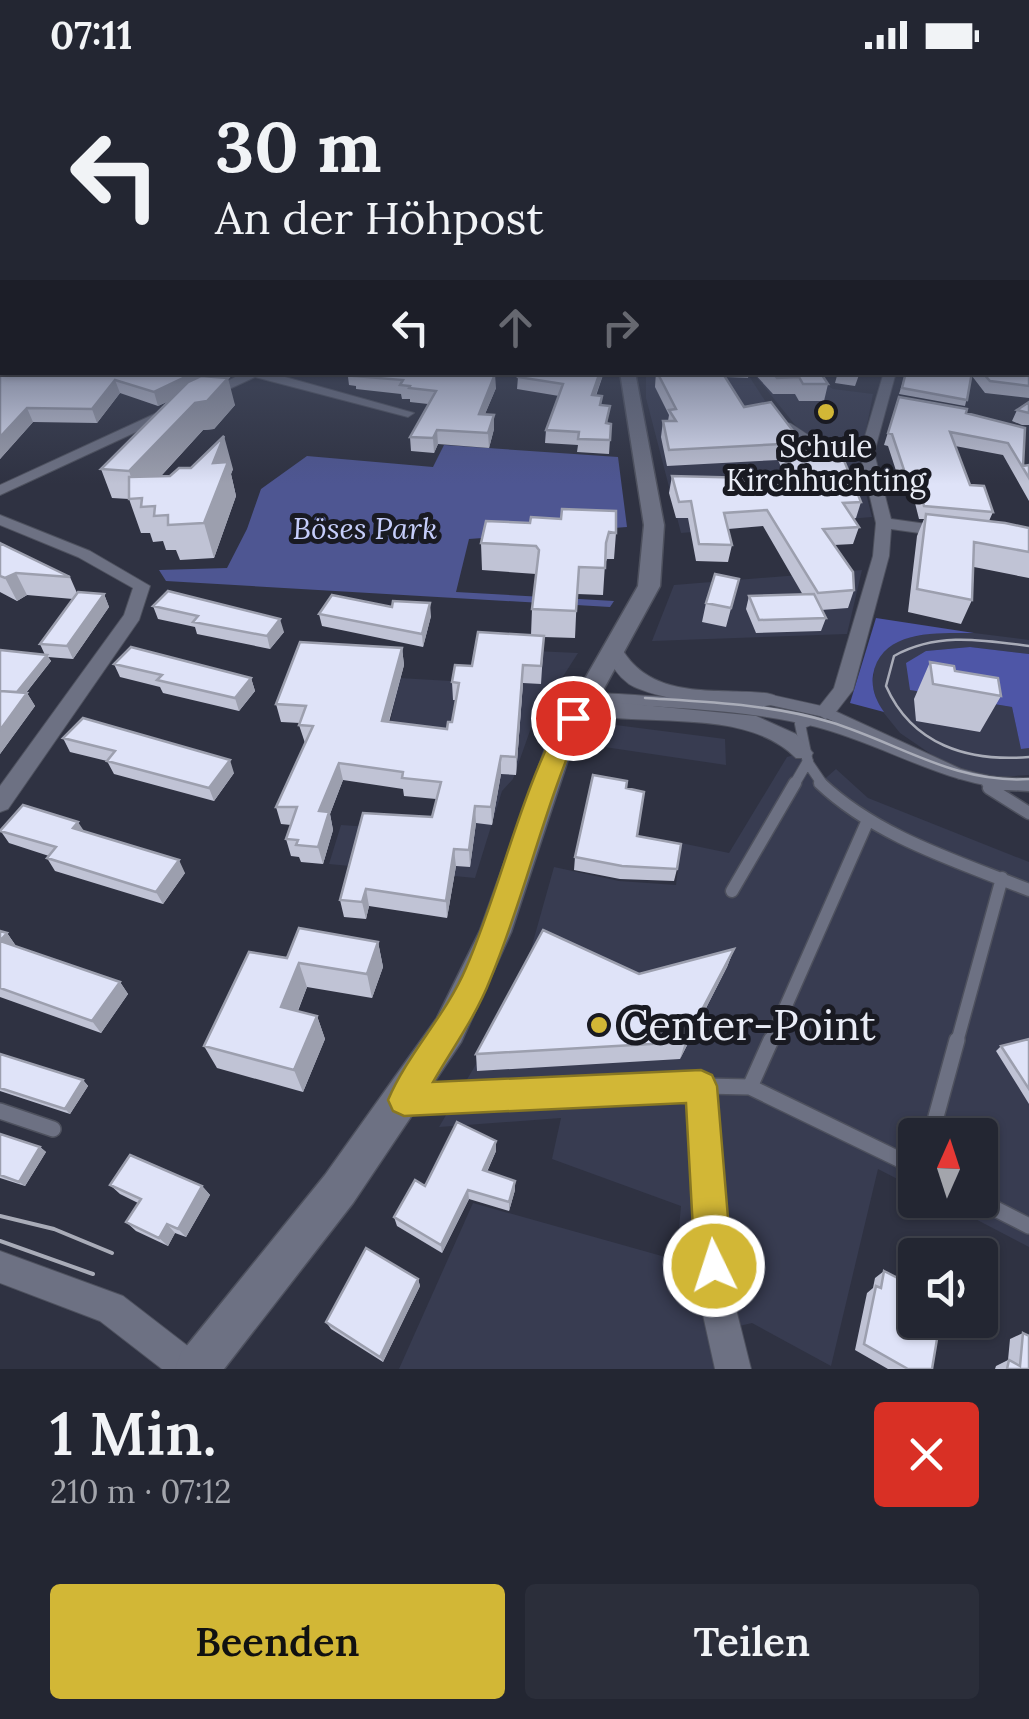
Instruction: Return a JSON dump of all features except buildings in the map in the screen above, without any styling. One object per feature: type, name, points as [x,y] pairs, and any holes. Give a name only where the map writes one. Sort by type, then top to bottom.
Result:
[{"type":"main road","points":[[194,1369],[270,1280],[404,1100],[475,981],[510,892],[550,766],[649,586],[655,549],[652,514],[627,375]]},
{"type":"street","points":[[0,491],[81,450],[250,375]]},
{"type":"street","points":[[262,375],[408,414]]},
{"type":"street","points":[[817,716],[842,690],[881,556],[884,523],[866,453],[890,400],[885,380],[888,375]]},
{"type":"street","points":[[0,520],[84,554],[142,586],[133,616],[0,804]]},
{"type":"street","points":[[884,523],[961,534]]},
{"type":"street","points":[[615,653],[618,666],[643,686],[771,700]]},
{"type":"street","points":[[584,701],[756,723],[789,739],[805,757]]},
{"type":"street","points":[[404,1100],[701,1086],[716,1298],[734,1369]]},
{"type":"street","points":[[0,1267],[111,1308],[194,1369]]},
{"type":"lane","points":[[782,417],[795,434],[813,443],[866,453]]},
{"type":"lane","points":[[771,700],[981,784],[1029,812]]},
{"type":"lane","points":[[584,701],[817,716],[845,732],[957,779],[981,784],[1029,784]]},
{"type":"lane","points":[[817,716],[800,724],[805,757],[818,781],[837,800],[868,820],[1029,890]]},
{"type":"lane","points":[[732,891],[805,757]]},
{"type":"lane","points":[[750,1087],[868,820]]},
{"type":"lane","points":[[936,1118],[1002,878]]},
{"type":"lane","points":[[701,1086],[750,1087],[898,1159]]},
{"type":"lane","points":[[0,1112],[54,1129]]},
{"type":"lane","points":[[998,1210],[1029,1226]]},
{"type":"shaded area","points":[[646,375],[748,375],[773,413],[742,454],[809,449],[857,458],[872,517],[681,533],[646,398]]},
{"type":"shaded area","name":"Schule Kirchhuchting","points":[[755,375],[817,375],[833,389],[873,394],[862,451],[804,436]]},
{"type":"shaded area","points":[[862,570],[847,634],[652,641],[674,585]]},
{"type":"shaded area","points":[[876,618],[974,633],[928,634],[899,641],[887,649],[873,675],[875,694],[884,712],[850,703]]},
{"type":"shaded area","points":[[932,633],[974,633],[1029,640],[1029,654],[970,647],[926,651],[911,690],[1012,707],[1021,748],[1029,748],[1029,775],[983,778],[941,761],[900,733],[879,707],[872,685],[876,658],[898,640]]},
{"type":"shaded area","points":[[970,647],[1029,654],[1029,748],[1021,749],[1012,707],[910,690],[906,663],[926,651]]},
{"type":"shaded area","points":[[474,648],[578,653],[532,725],[513,779],[502,791],[475,878],[329,864],[341,825],[430,831],[440,801],[388,733],[399,678],[468,682]]},
{"type":"shaded area","points":[[600,723],[725,739],[726,765],[591,745]]},
{"type":"shaded area","points":[[801,753],[819,784],[836,769],[868,798],[1029,862],[1029,1247],[973,1218],[998,1218],[998,1118],[898,1118],[898,1179],[878,1169],[831,1366],[752,1323],[723,1330],[725,1369],[399,1369],[473,1203],[676,1260],[681,1206],[552,1159],[561,1118],[439,1127],[492,1037],[531,949],[554,867],[619,881],[676,885],[681,843],[729,853],[787,757]]},
{"type":"green space","name":"Böses Park","points":[[444,445],[618,457],[627,527],[469,539],[456,592],[614,601],[610,607],[166,581],[159,570],[227,568],[261,489],[307,456],[433,467]]},
{"type":"tram line","points":[[1029,646],[960,640],[927,643],[894,656],[886,686],[911,723],[944,746],[985,756],[1029,757]]},
{"type":"tram line","points":[[645,698],[784,711],[830,722],[951,769],[1002,779],[1029,779]]},
{"type":"tram line","points":[[0,1216],[54,1229],[112,1253]]},
{"type":"tram line","points":[[0,1241],[93,1274]]},
{"type":"place","name":"Schule Kirchhuchting","points":[[826,412]]},
{"type":"place","name":"Center-Point","points":[[599,1025]]},
{"type":"route","points":[[573,718],[550,766],[510,892],[475,981],[404,1100],[701,1086],[714,1266]]}]
